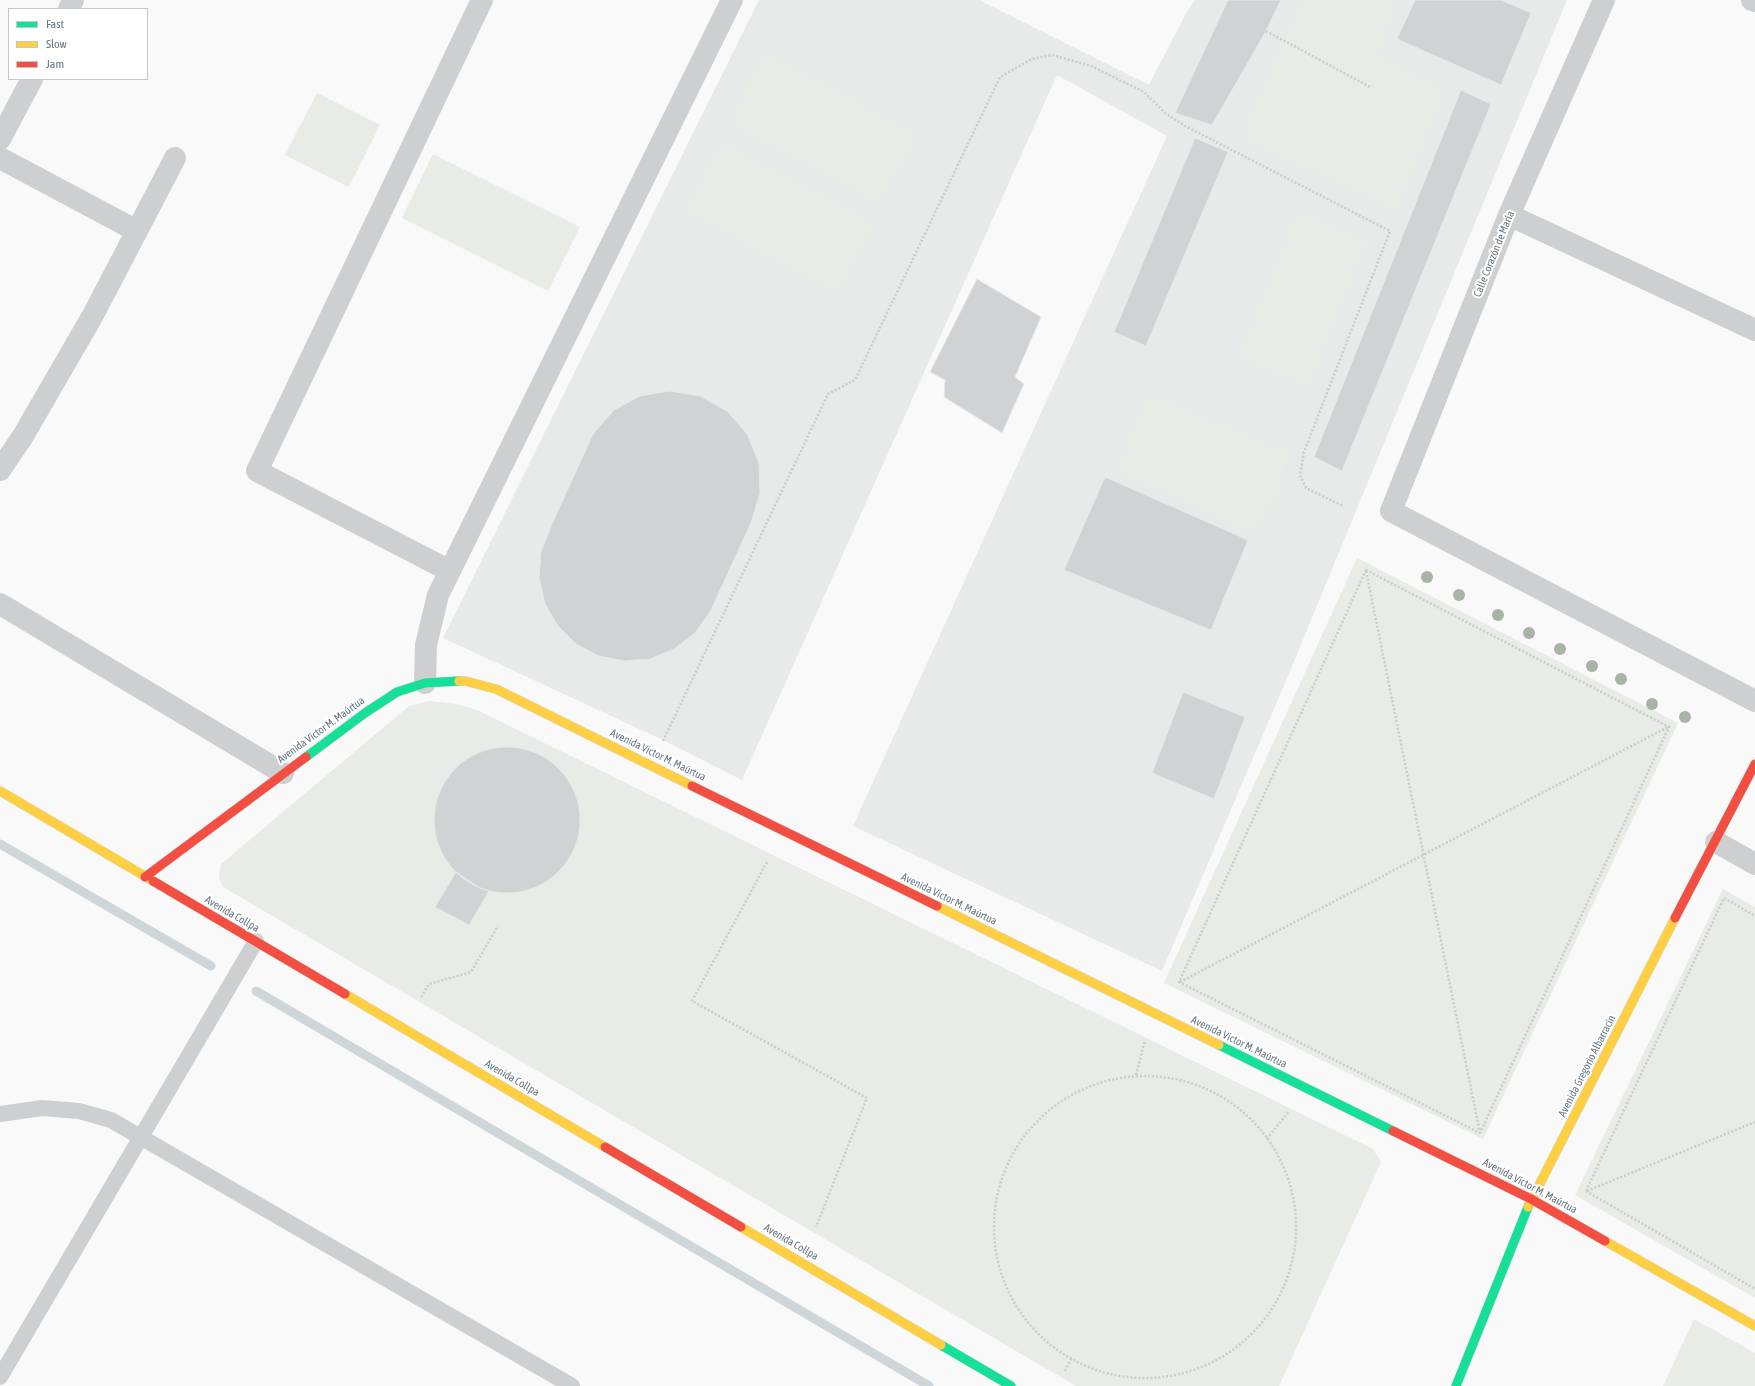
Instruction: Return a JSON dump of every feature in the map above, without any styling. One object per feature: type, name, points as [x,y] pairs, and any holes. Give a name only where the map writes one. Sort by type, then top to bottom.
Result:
[{"type":"street","points":[[450,571],[257,471],[482,0]]},
{"type":"street","name":"Calle Corazón de María","points":[[1604,0],[1509,215],[1390,511],[1755,702]]},
{"type":"street","points":[[425,683],[426,645],[438,595],[728,1]]},
{"type":"street","points":[[0,139],[31,80]]},
{"type":"street","points":[[0,158],[137,231]]},
{"type":"street","points":[[0,470],[24,436],[89,322],[175,158]]},
{"type":"street","points":[[1509,215],[1755,330]]},
{"type":"street","points":[[0,604],[283,773]]},
{"type":"street","name":"Avenida Víctor M. Maúrtua","points":[[145,877],[371,708],[397,692],[425,683],[465,681],[496,689],[1531,1199],[1755,1326]]},
{"type":"street","name":"Avenida Gregorio Albarracín","points":[[1456,1386],[1531,1199],[1755,764]]},
{"type":"street","name":"Avenida Collpa","points":[[0,791],[1011,1386]]},
{"type":"street","points":[[1716,842],[1755,864]]},
{"type":"lane","points":[[0,1377],[139,1137],[256,941]]},
{"type":"lane","points":[[0,1114],[42,1108],[79,1111],[111,1120],[572,1386]]},
{"type":"path","points":[[1266,31],[1370,87]]},
{"type":"path","points":[[652,766],[828,394],[855,380],[1000,77],[1032,59],[1052,54],[1091,66],[1144,92],[1165,113],[1185,126],[1390,231],[1304,452],[1300,475],[1306,488],[1343,506]]},
{"type":"path","points":[[1366,570],[1669,727]]},
{"type":"path","points":[[1366,570],[1480,1133]]},
{"type":"path","points":[[1179,982],[1366,570]]},
{"type":"path","points":[[1179,982],[1669,727]]},
{"type":"path","points":[[1480,1133],[1669,727]]},
{"type":"path","points":[[768,862],[692,1001],[867,1098],[816,1227]]},
{"type":"path","points":[[1586,1191],[1724,898],[1755,916]]},
{"type":"path","points":[[421,997],[430,984],[471,972],[498,926]]},
{"type":"path","points":[[1179,982],[1480,1133]]},
{"type":"path","points":[[1136,1075],[1145,1040]]},
{"type":"path","points":[[1136,1075],[1161,1076],[1180,1080],[1210,1090],[1232,1103],[1251,1120],[1267,1139],[1279,1159],[1288,1180],[1296,1224],[1290,1269],[1282,1290],[1269,1314],[1251,1335],[1229,1353],[1205,1366],[1178,1375],[1151,1378],[1123,1377],[1096,1371],[1071,1359],[1048,1343],[1028,1323],[1012,1300],[1001,1275],[995,1248],[994,1220],[997,1192],[1006,1166],[1019,1141],[1036,1120],[1058,1102],[1082,1088],[1109,1079],[1136,1075]]},
{"type":"path","points":[[1267,1139],[1291,1109]]},
{"type":"path","points":[[1586,1191],[1755,1122]]},
{"type":"path","points":[[1586,1191],[1755,1288]]},
{"type":"path","points":[[1065,1371],[1071,1359]]},
{"type":"shaded area","points":[[759,0],[979,0],[1149,85],[1186,13],[1195,0],[1567,0],[1285,683],[1162,971],[853,826],[1167,136],[1057,75],[742,780],[663,740],[443,638]]},
{"type":"shaded area","points":[[1303,0],[1398,0],[1377,56],[1445,92],[1396,210],[1250,141],[1244,126]]},
{"type":"shaded area","points":[[765,52],[917,134],[880,203],[728,122]]},
{"type":"shaded area","points":[[317,93],[380,125],[349,187],[285,155]]},
{"type":"shaded area","points":[[722,142],[874,223],[837,293],[685,211]]},
{"type":"shaded area","points":[[433,154],[580,227],[548,291],[402,218]]},
{"type":"shaded area","points":[[1297,211],[1367,241],[1308,386],[1238,357]]},
{"type":"shaded area","points":[[1147,393],[1288,452],[1279,492],[1249,532],[1118,471]]},
{"type":"shaded area","points":[[1357,558],[1678,723],[1483,1139],[1164,983]]},
{"type":"shaded area","points":[[429,701],[456,704],[477,710],[1373,1149],[1381,1162],[1279,1386],[1076,1386],[223,887],[219,878],[221,864],[409,706]]},
{"type":"shaded area","points":[[1723,889],[1755,907],[1755,1298],[1575,1195]]},
{"type":"shaded area","points":[[1694,1319],[1755,1353],[1755,1386],[1663,1386]]},
{"type":"building","points":[[1228,0],[1281,0],[1266,31],[1212,125],[1175,113]]},
{"type":"building","points":[[1415,0],[1501,0],[1531,13],[1501,85],[1397,39]]},
{"type":"building","points":[[1461,90],[1491,104],[1342,471],[1314,457]]},
{"type":"building","points":[[1195,138],[1228,152],[1146,346],[1114,332]]},
{"type":"building","points":[[977,279],[1041,317],[1015,377],[1024,384],[1002,433],[944,397],[945,380],[930,372]]},
{"type":"building","points":[[670,391],[700,396],[727,411],[747,434],[759,463],[760,493],[751,523],[710,612],[695,633],[674,649],[650,659],[624,661],[599,656],[576,644],[558,626],[545,604],[539,578],[541,552],[552,524],[593,434],[614,410],[640,396]]},
{"type":"building","points":[[1105,477],[1248,540],[1211,630],[1064,570]]},
{"type":"building","points":[[1183,692],[1245,717],[1214,799],[1152,773]]},
{"type":"building","points":[[500,747],[514,747],[528,750],[548,759],[559,768],[568,779],[577,799],[580,820],[577,841],[568,861],[559,872],[548,881],[528,890],[514,893],[500,893],[486,890],[466,881],[455,872],[446,861],[437,841],[434,827],[434,813],[437,799],[446,779],[455,768],[466,759],[486,750]]},
{"type":"building","points":[[456,872],[480,888],[489,891],[469,925],[435,907]]},
{"type":"waterway","points":[[0,844],[211,966]]},
{"type":"waterway","points":[[256,991],[929,1386]]},
{"type":"traffic: fast","points":[[306,757],[365,713],[397,692],[425,683],[459,681]]},
{"type":"traffic: fast","points":[[1219,1045],[1393,1131]]},
{"type":"traffic: fast","points":[[1456,1386],[1528,1207]]},
{"type":"traffic: fast","points":[[941,1345],[1011,1386]]},
{"type":"traffic: slow","points":[[459,681],[465,681],[496,689],[692,786]]},
{"type":"traffic: slow","points":[[0,791],[153,881]]},
{"type":"traffic: slow","points":[[937,906],[1219,1045]]},
{"type":"traffic: slow","points":[[1528,1207],[1675,918]]},
{"type":"traffic: slow","points":[[345,994],[605,1147]]},
{"type":"traffic: slow","points":[[741,1227],[941,1345]]},
{"type":"traffic: slow","points":[[1605,1241],[1755,1326]]},
{"type":"traffic: jam","points":[[145,877],[306,757]]},
{"type":"traffic: jam","points":[[1675,918],[1755,764]]},
{"type":"traffic: jam","points":[[692,786],[937,906]]},
{"type":"traffic: jam","points":[[153,881],[345,994]]},
{"type":"traffic: jam","points":[[1393,1131],[1531,1199],[1605,1241]]},
{"type":"traffic: jam","points":[[605,1147],[741,1227]]}]
